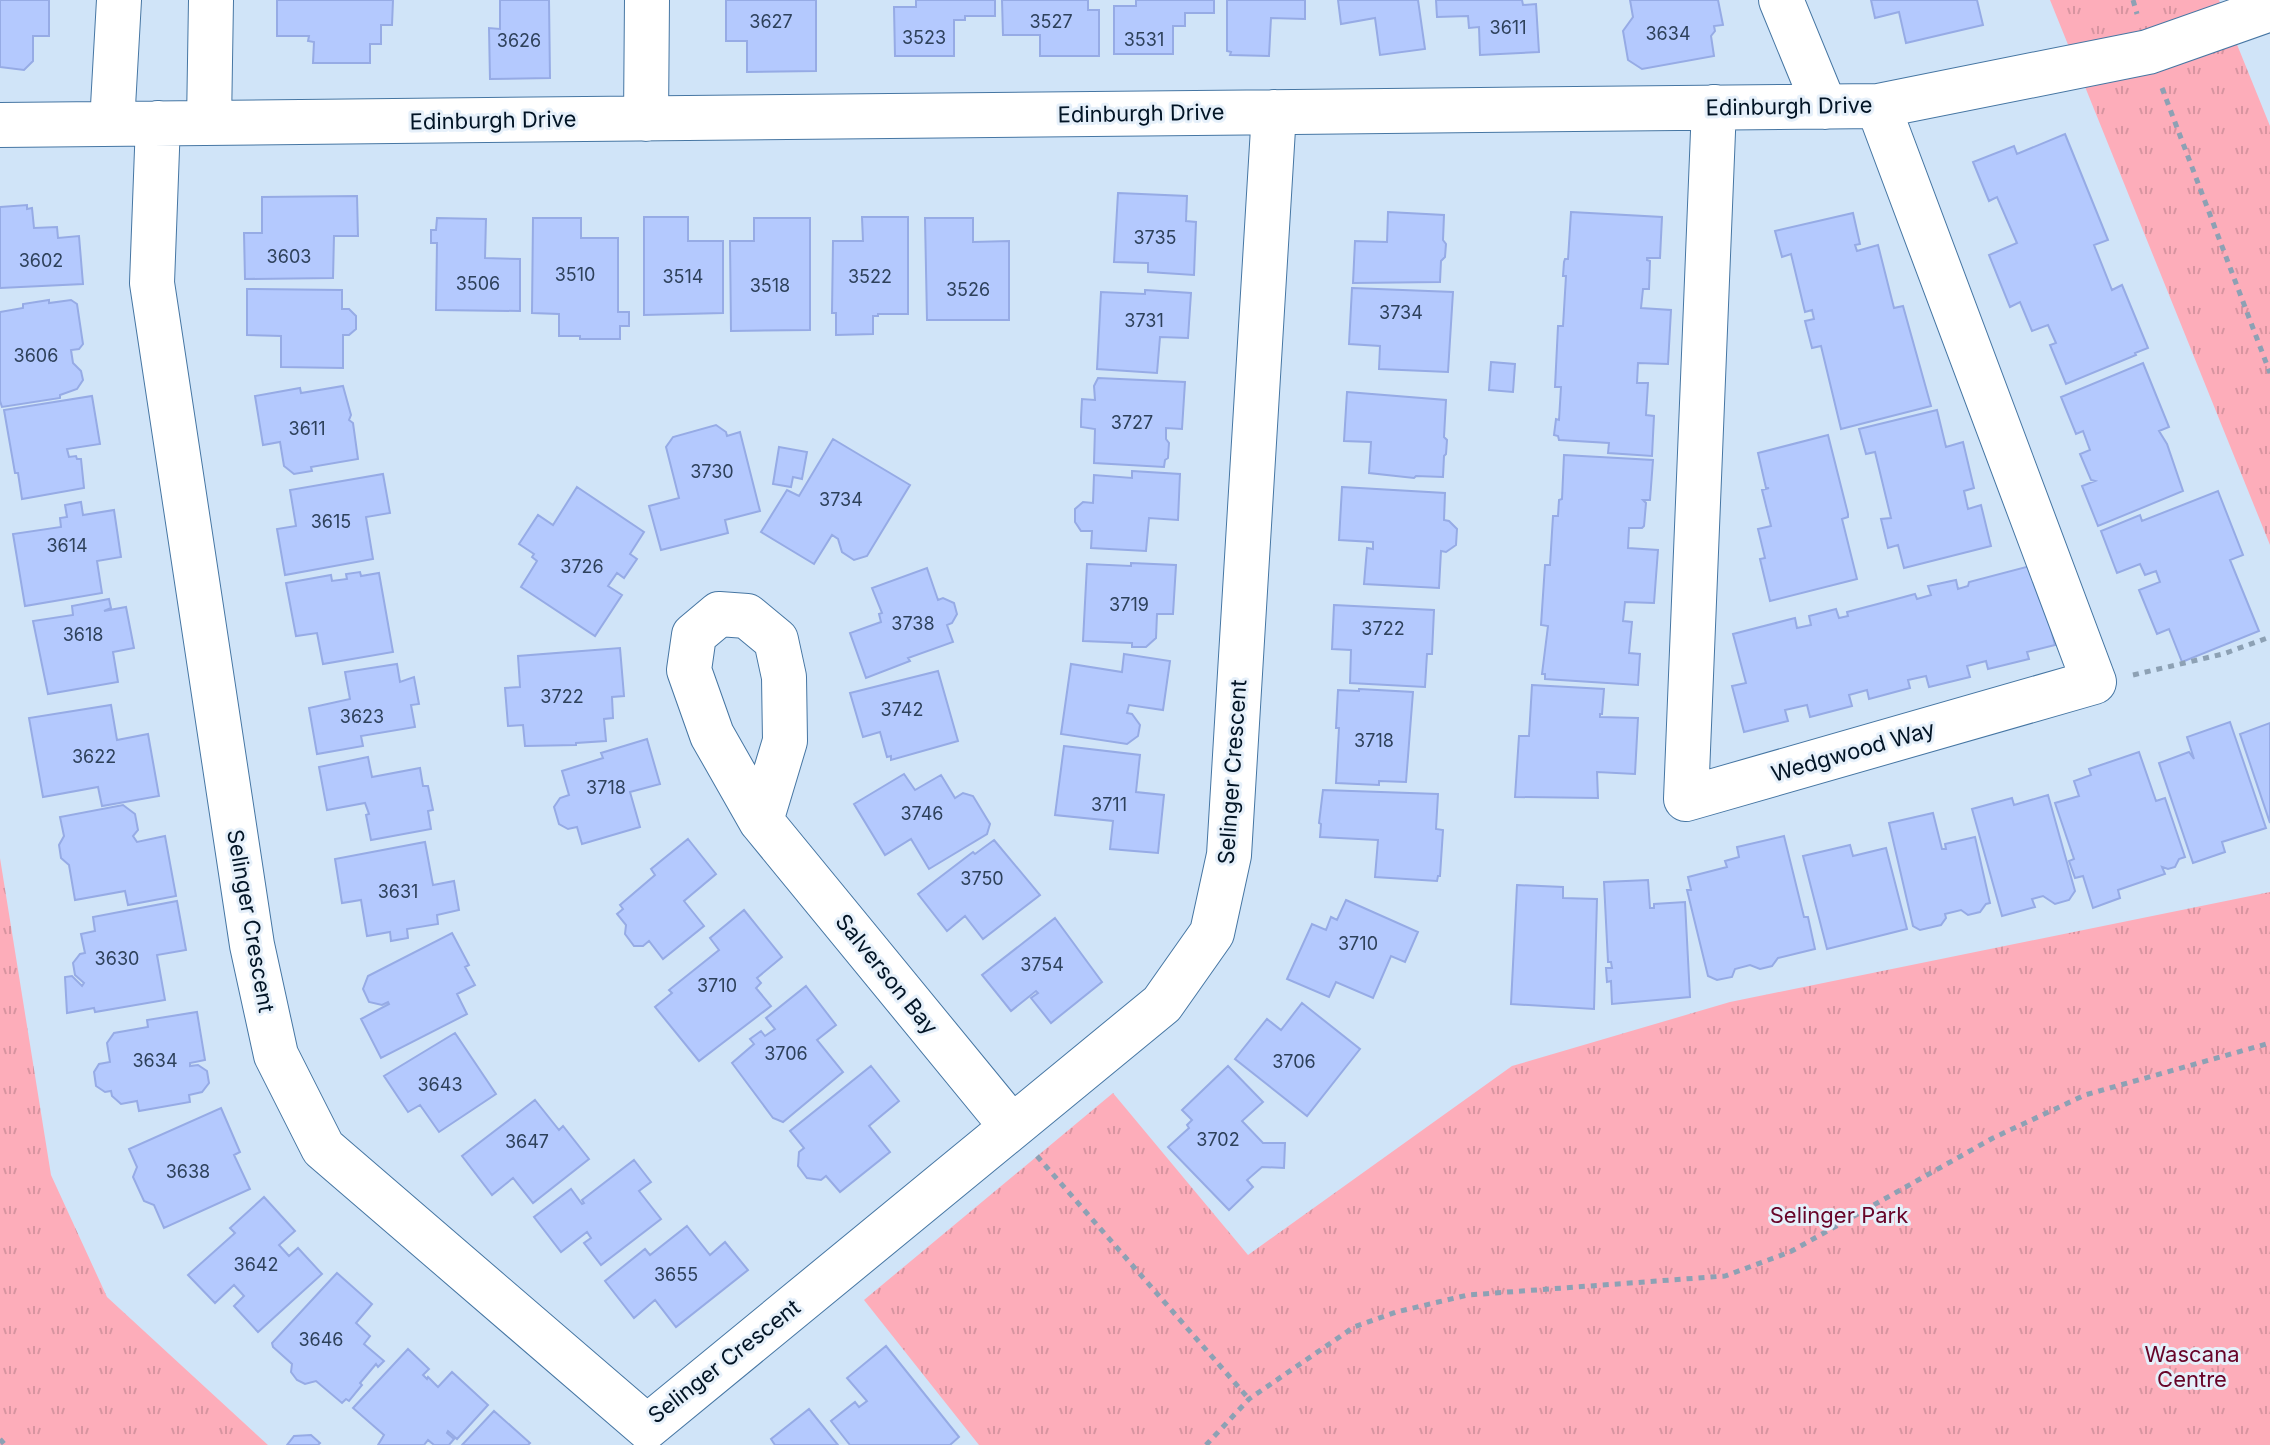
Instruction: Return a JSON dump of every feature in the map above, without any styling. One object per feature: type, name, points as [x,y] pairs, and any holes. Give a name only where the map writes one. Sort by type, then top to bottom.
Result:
[{"type":"street","points":[[112,124],[119,0]]},
{"type":"street","points":[[209,123],[211,0]]},
{"type":"street","points":[[646,119],[647,0]]},
{"type":"street","points":[[1781,0],[1825,107]]},
{"type":"street","name":"Edinburgh Drive","points":[[0,125],[1878,106],[2148,52],[2270,9]]},
{"type":"street","points":[[1878,106],[2094,682]]},
{"type":"street","name":"Wedgwood Way","points":[[1714,107],[1686,799],[2094,682]]},
{"type":"street","name":"Selinger Crescent","points":[[158,123],[152,283],[252,945],[276,1055],[323,1148],[647,1427],[1162,1004],[1212,933],[1229,855],[1274,112]]},
{"type":"street","name":"Salverson Bay","points":[[761,821],[1012,1127]]},
{"type":"path","points":[[2148,52],[2270,373]]},
{"type":"path","points":[[2094,682],[2223,654],[2270,637]]},
{"type":"path","points":[[1206,1445],[1249,1399],[1354,1327],[1396,1312],[1468,1295],[1725,1276],[1790,1252],[1993,1138],[2085,1095],[2270,1043]]},
{"type":"path","points":[[1012,1127],[1249,1399]]},
{"type":"path","points":[[0,1439],[5,1445]]},
{"type":"green space","points":[[2050,0],[2219,0],[2270,126],[2270,545]]},
{"type":"green space","points":[[0,858],[51,1175],[107,1297],[268,1445],[0,1445]]},
{"type":"green space","name":"Selinger Park","points":[[2270,892],[2270,1445],[979,1445],[864,1300],[1113,1093],[1248,1255],[1512,1066],[1730,1002]]},
{"type":"building","points":[[0,0],[49,0],[49,36],[33,36],[33,61],[24,70],[0,67]]},
{"type":"building","points":[[277,0],[393,0],[392,25],[381,25],[381,44],[370,44],[370,63],[313,63],[314,42],[308,41],[309,36],[277,36]]},
{"type":"building","points":[[500,0],[549,0],[550,78],[490,79],[489,28],[500,29]]},
{"type":"building","points":[[726,0],[816,0],[816,71],[747,72],[747,41],[726,41]]},
{"type":"building","points":[[916,0],[995,0],[995,16],[965,16],[965,20],[954,20],[954,56],[895,56],[894,7],[916,7]]},
{"type":"building","points":[[1002,0],[1088,0],[1088,10],[1099,10],[1099,56],[1040,56],[1040,35],[1003,35]]},
{"type":"building","points":[[1136,0],[1214,0],[1214,13],[1185,13],[1185,26],[1173,26],[1173,54],[1114,54],[1114,6],[1136,6]]},
{"type":"building","points":[[1227,0],[1305,0],[1305,19],[1271,18],[1269,56],[1230,55],[1231,52],[1227,51]]},
{"type":"building","points":[[1338,0],[1418,0],[1425,49],[1380,55],[1375,18],[1341,24]]},
{"type":"building","points":[[1436,0],[1522,0],[1523,5],[1536,4],[1539,52],[1480,55],[1479,27],[1469,28],[1468,16],[1437,17]]},
{"type":"building","points":[[1630,0],[1718,0],[1723,25],[1714,26],[1711,36],[1714,56],[1642,69],[1628,60],[1623,31],[1633,17]]},
{"type":"building","points":[[1871,0],[1977,0],[1983,25],[1906,43],[1899,12],[1875,18]]},
{"type":"building","points":[[2065,134],[2108,240],[2094,245],[2112,290],[2122,285],[2148,348],[2066,384],[2050,345],[2056,343],[2048,325],[2032,331],[2020,302],[2010,307],[1989,255],[2017,243],[1997,197],[1989,201],[1973,162],[2014,146],[2017,154]]},
{"type":"building","points":[[1118,193],[1187,196],[1186,221],[1196,222],[1194,275],[1148,272],[1148,263],[1114,262]]},
{"type":"building","points":[[357,196],[358,236],[334,236],[333,278],[245,279],[244,233],[262,233],[262,197]]},
{"type":"building","points":[[27,205],[27,209],[32,208],[34,228],[57,227],[58,238],[79,236],[83,284],[0,288],[0,207]]},
{"type":"building","points":[[1388,212],[1444,215],[1443,240],[1446,244],[1440,282],[1353,283],[1355,241],[1387,242]]},
{"type":"building","points":[[1571,212],[1662,217],[1660,258],[1647,258],[1650,261],[1649,289],[1643,289],[1641,308],[1671,310],[1668,364],[1638,363],[1637,383],[1648,383],[1646,415],[1654,416],[1652,456],[1608,453],[1609,443],[1559,440],[1554,435],[1556,419],[1559,420],[1561,387],[1555,387],[1558,326],[1563,326],[1566,276],[1563,276],[1564,262],[1568,259]]},
{"type":"building","points":[[1853,213],[1860,244],[1855,245],[1857,251],[1878,245],[1894,308],[1903,306],[1931,406],[1841,429],[1821,346],[1812,348],[1805,321],[1814,319],[1812,310],[1805,312],[1791,254],[1782,257],[1775,231]]},
{"type":"building","points":[[644,217],[688,217],[688,241],[723,241],[723,313],[644,315]]},
{"type":"building","points":[[862,217],[908,217],[908,314],[873,316],[873,334],[836,335],[836,313],[832,313],[833,241],[863,241]]},
{"type":"building","points":[[437,218],[486,219],[485,258],[520,259],[520,311],[436,310],[437,243],[431,243],[431,230],[436,230]]},
{"type":"building","points":[[533,218],[581,218],[581,238],[618,238],[618,312],[629,312],[629,326],[620,326],[620,339],[559,336],[559,314],[532,313]]},
{"type":"building","points":[[754,218],[810,218],[810,330],[731,331],[730,241],[754,241]]},
{"type":"building","points":[[925,218],[973,218],[973,242],[1009,241],[1009,320],[927,320]]},
{"type":"building","points":[[1352,288],[1453,292],[1448,372],[1379,369],[1380,346],[1349,344]]},
{"type":"building","points":[[247,289],[342,290],[342,309],[349,309],[356,316],[356,329],[349,335],[343,335],[343,368],[281,367],[281,336],[247,335]]},
{"type":"building","points":[[1145,290],[1191,293],[1188,338],[1160,337],[1157,373],[1097,369],[1101,292],[1145,294]]},
{"type":"building","points":[[49,300],[49,303],[71,300],[77,304],[83,344],[79,349],[71,350],[73,363],[81,371],[83,380],[77,389],[60,395],[60,398],[2,407],[0,312]]},
{"type":"building","points":[[1491,362],[1515,364],[1513,392],[1489,390]]},
{"type":"building","points":[[2143,363],[2169,427],[2159,431],[2167,444],[2183,491],[2098,526],[2082,486],[2095,481],[2091,480],[2080,454],[2090,450],[2083,431],[2076,434],[2061,397]]},
{"type":"building","points":[[1098,378],[1185,382],[1182,429],[1166,428],[1169,443],[1164,467],[1094,463],[1095,429],[1081,427],[1081,418],[1082,399],[1095,400],[1094,386]]},
{"type":"building","points":[[343,386],[358,459],[311,467],[312,471],[294,474],[284,466],[280,442],[263,445],[255,396],[300,388],[301,393]]},
{"type":"building","points":[[1347,392],[1446,400],[1444,437],[1447,440],[1443,477],[1414,478],[1369,473],[1371,442],[1344,441]]},
{"type":"building","points":[[92,396],[100,444],[67,449],[69,457],[81,459],[84,488],[22,499],[4,410]]},
{"type":"building","points":[[1937,410],[1946,447],[1963,442],[1974,488],[1964,491],[1968,509],[1981,505],[1991,546],[1904,568],[1898,545],[1888,548],[1881,519],[1891,518],[1875,452],[1866,454],[1859,429]]},
{"type":"building","points":[[716,425],[727,436],[740,432],[760,511],[725,520],[728,533],[661,550],[649,506],[679,498],[666,447],[673,437]]},
{"type":"building","points":[[1828,435],[1848,514],[1842,519],[1857,579],[1770,601],[1760,559],[1765,558],[1758,529],[1771,526],[1762,490],[1769,488],[1766,488],[1758,453]]},
{"type":"building","points":[[833,439],[910,485],[867,556],[854,560],[842,552],[838,539],[832,535],[814,564],[761,532],[787,490],[799,496]]},
{"type":"building","points":[[779,447],[807,452],[802,479],[793,477],[791,487],[773,484]]},
{"type":"building","points":[[1564,455],[1653,460],[1650,500],[1643,500],[1646,503],[1644,526],[1629,528],[1628,548],[1658,550],[1654,603],[1625,602],[1623,621],[1632,622],[1629,653],[1640,654],[1638,685],[1545,679],[1545,674],[1542,674],[1548,626],[1541,625],[1545,565],[1550,565],[1553,516],[1558,516],[1559,500],[1562,499]]},
{"type":"building","points":[[1132,471],[1180,474],[1178,520],[1149,518],[1146,551],[1091,548],[1092,531],[1081,531],[1075,522],[1075,509],[1083,502],[1093,503],[1094,475],[1132,478]]},
{"type":"building","points":[[383,474],[390,513],[366,517],[373,559],[285,575],[277,529],[296,526],[290,490]]},
{"type":"building","points":[[577,487],[644,532],[630,554],[637,559],[624,578],[617,573],[608,586],[622,595],[595,636],[521,587],[537,561],[532,557],[534,554],[519,544],[538,515],[553,525]]},
{"type":"building","points":[[1342,487],[1445,493],[1444,520],[1457,529],[1456,545],[1446,552],[1441,551],[1439,588],[1364,584],[1367,548],[1373,549],[1373,542],[1339,540]]},
{"type":"building","points":[[2218,491],[2243,555],[2230,560],[2259,631],[2182,662],[2169,629],[2157,634],[2139,590],[2160,582],[2156,571],[2145,575],[2140,564],[2117,573],[2101,531],[2140,515],[2142,521]]},
{"type":"building","points":[[81,502],[83,515],[114,510],[121,557],[97,561],[102,593],[25,606],[13,534],[61,527],[60,518],[67,517],[65,505]]},
{"type":"building","points":[[1131,563],[1176,565],[1173,614],[1157,614],[1156,638],[1146,647],[1132,647],[1132,643],[1083,641],[1087,564],[1131,566]]},
{"type":"building","points":[[2034,565],[2055,645],[2027,652],[2029,659],[1988,669],[1986,661],[1967,666],[1970,677],[1929,687],[1926,676],[1908,680],[1910,688],[1869,699],[1867,690],[1849,695],[1852,706],[1810,717],[1807,705],[1785,710],[1788,721],[1744,732],[1732,686],[1746,683],[1733,634],[1795,618],[1797,628],[1811,625],[1809,616],[1836,609],[1839,618],[1848,616],[1847,612],[1915,594],[1917,599],[1931,595],[1928,586],[1956,580],[1958,589],[1968,586],[1969,582]]},
{"type":"building","points":[[927,568],[938,600],[943,598],[954,603],[957,614],[947,625],[953,642],[908,658],[910,661],[866,678],[850,633],[881,622],[879,614],[882,613],[872,588]]},
{"type":"building","points":[[360,572],[361,576],[379,573],[393,652],[323,664],[317,633],[296,636],[286,583],[331,575],[332,581],[347,579],[346,574]]},
{"type":"building","points":[[109,599],[111,608],[104,611],[126,607],[134,648],[113,652],[118,682],[48,694],[33,621],[73,615],[72,606]]},
{"type":"building","points":[[1334,605],[1434,610],[1432,654],[1427,654],[1425,687],[1350,683],[1351,650],[1332,649]]},
{"type":"building","points":[[620,648],[624,696],[612,697],[613,718],[604,719],[606,741],[525,746],[523,725],[508,726],[505,688],[520,687],[518,656]]},
{"type":"building","points":[[1124,654],[1170,661],[1163,710],[1129,705],[1127,713],[1132,714],[1140,725],[1138,736],[1127,744],[1061,734],[1071,664],[1122,672]]},
{"type":"building","points":[[397,664],[400,682],[414,677],[419,704],[411,705],[415,727],[361,736],[363,746],[317,754],[309,708],[350,699],[345,672]]},
{"type":"building","points":[[938,671],[958,741],[891,760],[891,756],[887,757],[880,732],[863,737],[850,693]]},
{"type":"building","points":[[1532,685],[1604,689],[1600,717],[1638,718],[1635,774],[1597,772],[1598,798],[1515,797],[1519,736],[1529,736]]},
{"type":"building","points":[[1338,690],[1413,692],[1406,782],[1379,781],[1379,785],[1336,783]]},
{"type":"building","points":[[111,705],[117,740],[148,734],[159,796],[102,806],[98,787],[43,797],[29,718]]},
{"type":"building","points":[[2230,722],[2266,828],[2222,842],[2225,852],[2193,863],[2159,763],[2189,752],[2194,759],[2187,737]]},
{"type":"building","points":[[2270,723],[2270,823],[2240,734]]},
{"type":"building","points":[[647,739],[660,784],[630,792],[640,827],[582,844],[577,827],[568,829],[559,824],[554,807],[560,798],[569,795],[562,771],[603,758],[601,753]]},
{"type":"building","points":[[1064,746],[1140,755],[1136,792],[1164,795],[1158,853],[1110,849],[1113,821],[1055,815]]},
{"type":"building","points":[[2139,752],[2156,801],[2165,798],[2185,857],[2179,859],[2175,867],[2162,867],[2165,874],[2118,890],[2120,898],[2093,908],[2083,876],[2075,878],[2069,861],[2074,859],[2055,803],[2079,796],[2074,781],[2091,775],[2089,769]]},
{"type":"building","points":[[368,757],[372,777],[420,768],[423,786],[428,786],[433,810],[428,811],[431,829],[371,840],[365,803],[327,810],[319,767]]},
{"type":"building","points":[[904,774],[915,790],[941,775],[955,798],[963,793],[973,796],[990,824],[987,834],[929,869],[911,839],[885,855],[854,804]]},
{"type":"building","points":[[1323,790],[1438,794],[1436,829],[1443,830],[1437,881],[1375,877],[1378,840],[1320,837]]},
{"type":"building","points":[[2048,795],[2075,891],[2069,900],[2055,904],[2043,896],[2032,899],[2035,907],[2002,916],[1972,809],[2012,798],[2014,805]]},
{"type":"building","points":[[123,805],[135,814],[138,830],[133,836],[137,842],[165,836],[176,896],[128,905],[125,891],[75,900],[69,865],[61,858],[59,845],[64,836],[60,817]]},
{"type":"building","points":[[1933,813],[1942,849],[1946,849],[1945,844],[1975,837],[1990,903],[1980,912],[1968,915],[1961,910],[1945,914],[1941,925],[1920,930],[1913,926],[1889,823]]},
{"type":"building","points":[[1784,836],[1815,949],[1778,958],[1772,966],[1760,969],[1750,965],[1735,969],[1732,977],[1717,980],[1708,976],[1687,890],[1691,890],[1688,877],[1727,867],[1725,861],[1739,857],[1737,847]]},
{"type":"building","points":[[688,839],[716,874],[684,901],[704,926],[663,959],[649,941],[643,946],[634,946],[625,934],[626,925],[617,914],[623,909],[620,905],[655,875],[651,869]]},
{"type":"building","points":[[994,840],[1040,895],[983,939],[965,916],[947,931],[918,894]]},
{"type":"building","points":[[425,842],[433,885],[454,881],[459,910],[437,915],[438,924],[407,929],[408,938],[391,941],[390,932],[367,936],[361,900],[342,903],[335,859]]},
{"type":"building","points":[[1850,845],[1853,856],[1886,848],[1907,929],[1827,949],[1803,856]]},
{"type":"building","points":[[1648,880],[1650,908],[1654,908],[1654,904],[1685,902],[1690,997],[1612,1004],[1611,981],[1607,982],[1606,968],[1612,968],[1611,962],[1608,962],[1604,882]]},
{"type":"building","points":[[1517,885],[1563,887],[1563,898],[1597,899],[1594,1009],[1511,1004]]},
{"type":"building","points":[[1346,900],[1418,932],[1405,962],[1391,956],[1373,998],[1336,982],[1329,997],[1287,979],[1312,924],[1326,930],[1331,917],[1337,920]]},
{"type":"building","points":[[177,901],[186,950],[157,955],[165,1000],[95,1012],[94,1008],[67,1013],[65,977],[72,976],[82,986],[84,983],[75,975],[73,963],[80,954],[85,953],[81,934],[95,931],[93,917]]},
{"type":"building","points":[[744,910],[782,957],[757,978],[761,983],[756,988],[771,1006],[699,1061],[655,1007],[672,993],[669,990],[719,950],[710,938]]},
{"type":"building","points":[[1055,918],[1102,982],[1051,1023],[1031,998],[1038,993],[1036,991],[1011,1011],[982,975]]},
{"type":"building","points":[[452,933],[469,965],[465,967],[475,985],[457,994],[467,1014],[381,1058],[361,1019],[389,1004],[369,1002],[363,989],[368,976]]},
{"type":"building","points":[[806,986],[836,1025],[817,1040],[843,1072],[783,1122],[773,1118],[732,1063],[754,1044],[750,1039],[761,1031],[765,1036],[775,1029],[766,1018]]},
{"type":"building","points":[[1302,1003],[1360,1049],[1307,1116],[1235,1059],[1267,1019],[1281,1030]]},
{"type":"building","points":[[197,1012],[205,1060],[190,1063],[190,1066],[198,1065],[207,1071],[209,1083],[202,1092],[189,1095],[190,1102],[139,1111],[137,1101],[121,1104],[111,1091],[105,1092],[96,1086],[94,1072],[99,1064],[110,1062],[107,1043],[114,1033],[148,1027],[147,1020]]},
{"type":"building","points":[[455,1033],[496,1094],[439,1132],[420,1105],[408,1112],[384,1076]]},
{"type":"building","points":[[871,1066],[899,1101],[869,1126],[890,1152],[840,1192],[826,1176],[821,1180],[807,1178],[798,1166],[799,1152],[804,1148],[790,1131]]},
{"type":"building","points":[[1228,1066],[1263,1102],[1242,1121],[1263,1143],[1285,1143],[1284,1168],[1262,1167],[1247,1180],[1253,1187],[1229,1210],[1168,1147],[1189,1128],[1187,1125],[1192,1120],[1182,1110]]},
{"type":"building","points":[[535,1100],[559,1130],[563,1126],[589,1159],[533,1203],[513,1178],[492,1195],[462,1156]]},
{"type":"building","points":[[221,1108],[240,1152],[234,1155],[250,1189],[164,1228],[154,1205],[144,1201],[133,1177],[137,1167],[129,1149]]},
{"type":"building","points":[[634,1160],[651,1182],[639,1191],[661,1219],[601,1265],[584,1243],[591,1238],[587,1232],[561,1252],[534,1217],[571,1189],[584,1203],[582,1200]]},
{"type":"building","points":[[264,1197],[295,1231],[279,1245],[289,1256],[298,1248],[322,1274],[258,1332],[234,1306],[244,1296],[234,1285],[215,1303],[188,1275],[235,1233],[230,1228]]},
{"type":"building","points":[[687,1226],[710,1255],[725,1242],[748,1270],[676,1327],[655,1300],[634,1318],[605,1281],[645,1249],[650,1255]]},
{"type":"building","points":[[337,1273],[372,1304],[356,1323],[370,1336],[364,1344],[384,1361],[378,1367],[376,1364],[349,1401],[346,1399],[342,1403],[316,1381],[305,1384],[297,1380],[291,1372],[292,1364],[272,1343]]},
{"type":"building","points":[[886,1346],[959,1437],[950,1445],[850,1445],[831,1421],[855,1402],[859,1407],[867,1401],[847,1378]]},
{"type":"building","points":[[408,1349],[429,1369],[423,1375],[438,1387],[452,1372],[488,1405],[457,1439],[448,1431],[454,1439],[449,1445],[434,1445],[428,1440],[424,1445],[378,1445],[384,1435],[353,1408]]},
{"type":"building","points":[[809,1409],[838,1445],[775,1445],[771,1439]]},
{"type":"building","points":[[494,1411],[530,1443],[462,1445]]},
{"type":"building","points":[[311,1435],[320,1443],[318,1445],[287,1445],[294,1436]]},
{"type":"park label","name":"Wascana Centre","points":[[2192,1366]]}]
